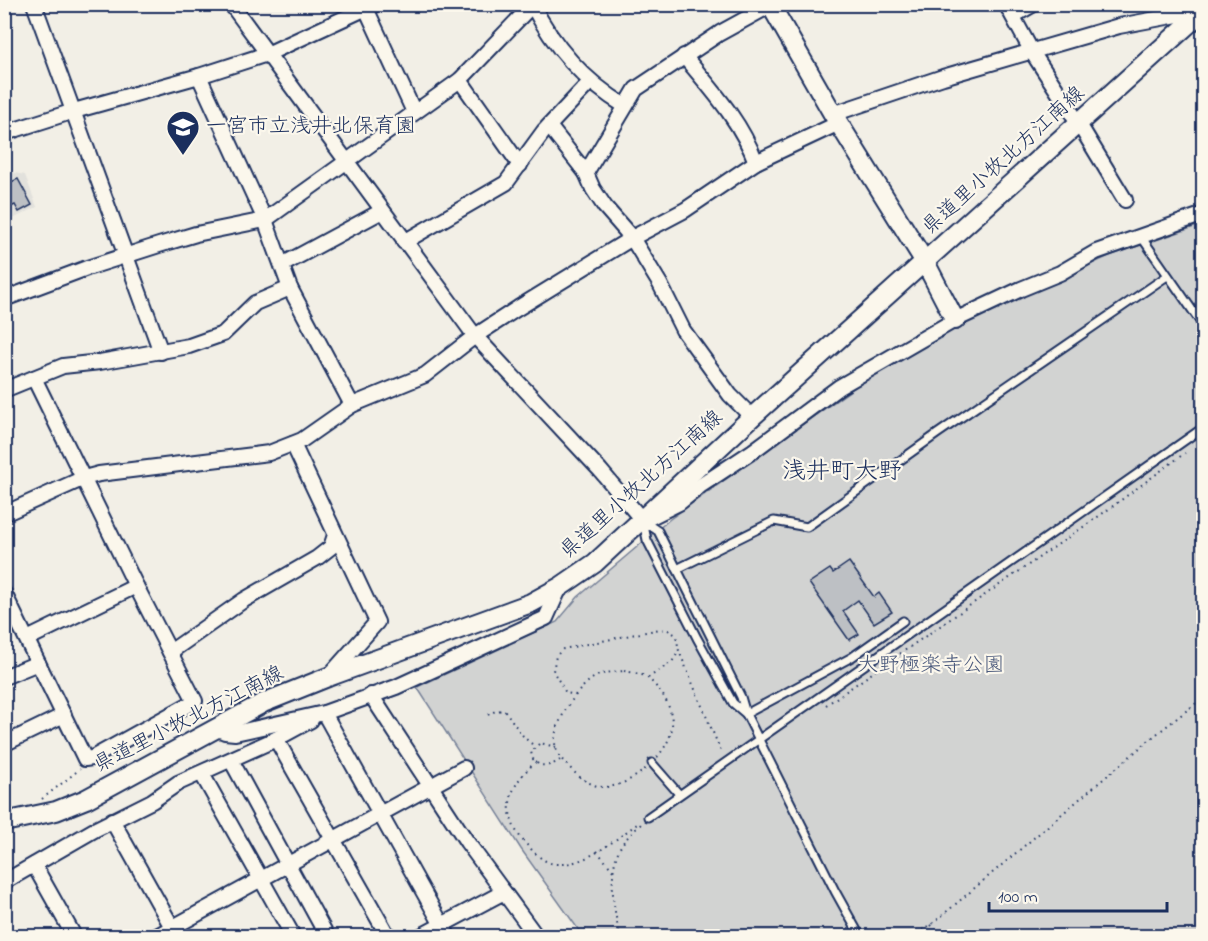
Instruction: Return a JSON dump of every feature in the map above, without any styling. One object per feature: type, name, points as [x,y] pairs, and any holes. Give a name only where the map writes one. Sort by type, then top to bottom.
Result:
[{"type":"main road","points":[[771,5],[836,118],[925,262],[955,320]]},
{"type":"main road","name":"県道里小牧北方江南線","points":[[4,822],[56,811],[86,799],[263,703],[531,603],[560,587],[595,563],[643,520],[752,417],[1203,10]]},
{"type":"street","points":[[34,4],[161,352]]},
{"type":"street","points":[[231,4],[475,336],[643,520],[679,503],[839,387],[955,320],[1060,273],[1096,252],[1203,214]]},
{"type":"street","points":[[1034,4],[1010,10],[1032,52],[1125,200]]},
{"type":"street","points":[[4,299],[125,255],[196,234],[265,220],[460,80],[532,5],[562,50],[590,82],[626,106]]},
{"type":"street","points":[[586,173],[636,89],[720,33],[771,5]]},
{"type":"street","points":[[4,122],[8,132],[199,76],[267,54],[368,6],[414,112]]},
{"type":"street","points":[[4,514],[84,478],[99,474],[269,453],[293,444],[352,405],[425,375],[475,336],[632,238],[685,210],[756,162],[836,118],[943,76],[1119,26],[1203,10]]},
{"type":"street","points":[[684,56],[738,124],[756,162]]},
{"type":"street","points":[[199,76],[265,220],[291,288],[352,405]]},
{"type":"street","points":[[460,80],[520,165]]},
{"type":"street","points":[[404,242],[506,183],[549,126],[590,82]]},
{"type":"street","points":[[549,126],[586,173],[605,207],[632,238],[660,284],[683,330],[730,395],[752,417]]},
{"type":"street","points":[[282,265],[382,211]]},
{"type":"street","points":[[4,390],[63,366],[189,346],[223,333],[255,303],[291,288]]},
{"type":"street","points":[[4,593],[8,611],[27,639],[85,759],[92,758],[195,701],[34,378]]},
{"type":"street","points":[[293,444],[377,622],[328,677]]},
{"type":"street","points":[[170,652],[244,600],[317,558],[331,547],[335,534]]},
{"type":"street","points":[[27,639],[136,586]]},
{"type":"street","points":[[4,882],[112,820],[152,801],[178,783],[276,739],[324,713],[396,687],[546,618],[560,587]]},
{"type":"street","points":[[4,677],[38,663]]},
{"type":"street","points":[[371,695],[467,842],[535,936]]},
{"type":"street","points":[[216,728],[235,733],[324,713]]},
{"type":"street","points":[[324,713],[445,931]]},
{"type":"street","points":[[4,744],[64,715]]},
{"type":"street","points":[[276,739],[388,936]]},
{"type":"street","points":[[231,760],[327,936]]},
{"type":"street","points":[[158,936],[175,932],[262,879],[464,768]]},
{"type":"street","points":[[202,774],[293,936]]},
{"type":"street","points":[[112,820],[175,932]]},
{"type":"street","points":[[34,865],[74,936]]},
{"type":"street","points":[[421,936],[445,931],[504,892]]},
{"type":"lane","points":[[1140,235],[1203,327]]},
{"type":"lane","points":[[677,569],[774,521],[807,527],[937,434],[1167,276]]},
{"type":"lane","points":[[648,817],[1203,427]]},
{"type":"lane","points":[[643,520],[658,531],[741,697],[746,714],[860,936]]},
{"type":"lane","points":[[643,520],[647,540],[697,638],[733,703],[746,714]]},
{"type":"lane","points":[[746,714],[852,657],[903,621]]},
{"type":"lane","points":[[652,763],[679,794]]},
{"type":"path","points":[[821,708],[1102,514],[1191,448]]},
{"type":"path","points":[[576,695],[566,693],[553,671],[556,656],[563,649],[660,629],[668,630],[676,635],[679,651],[725,762]]},
{"type":"path","points":[[647,679],[672,662],[679,651]]},
{"type":"path","points":[[624,671],[643,675],[654,683],[666,698],[672,728],[664,746],[652,763],[629,780],[614,786],[601,787],[582,779],[561,759],[554,742],[557,727],[576,695],[580,688],[595,676],[608,672],[624,671]]},
{"type":"path","points":[[912,936],[931,925],[1203,697]]},
{"type":"path","points":[[488,715],[504,710],[518,732],[535,747]]},
{"type":"path","points":[[556,747],[540,743],[531,752],[533,759],[539,765],[547,766],[561,759]]},
{"type":"path","points":[[38,802],[81,769],[85,759]]},
{"type":"path","points":[[536,762],[527,769],[511,792],[510,817],[520,838],[542,860],[560,864],[582,859],[648,817]]},
{"type":"path","points":[[620,936],[615,903],[614,872],[618,852],[623,843],[648,817]]},
{"type":"path","points":[[597,851],[614,872]]},
{"type":"path","points":[[931,925],[940,936]]},
{"type":"shaded area","points":[[4,156],[10,172],[25,175],[37,207],[5,223]]},
{"type":"green space","name":"大野極楽寺公園","points":[[1203,224],[1203,936],[583,936],[521,849],[417,687],[557,622],[578,597],[670,519],[858,385],[957,326],[1109,256]]},
{"type":"building","points":[[18,179],[32,205],[19,212],[15,205],[4,210],[4,185]]},
{"type":"building","points":[[849,562],[874,597],[879,593],[892,612],[874,623],[858,600],[843,611],[859,634],[849,640],[809,583],[830,569],[833,573]]},
{"type":"place","name":"一宮市立浅井北保育園","points":[[183,156]]},
{"type":"district","name":"浅井町大野","points":[[842,472]]}]
